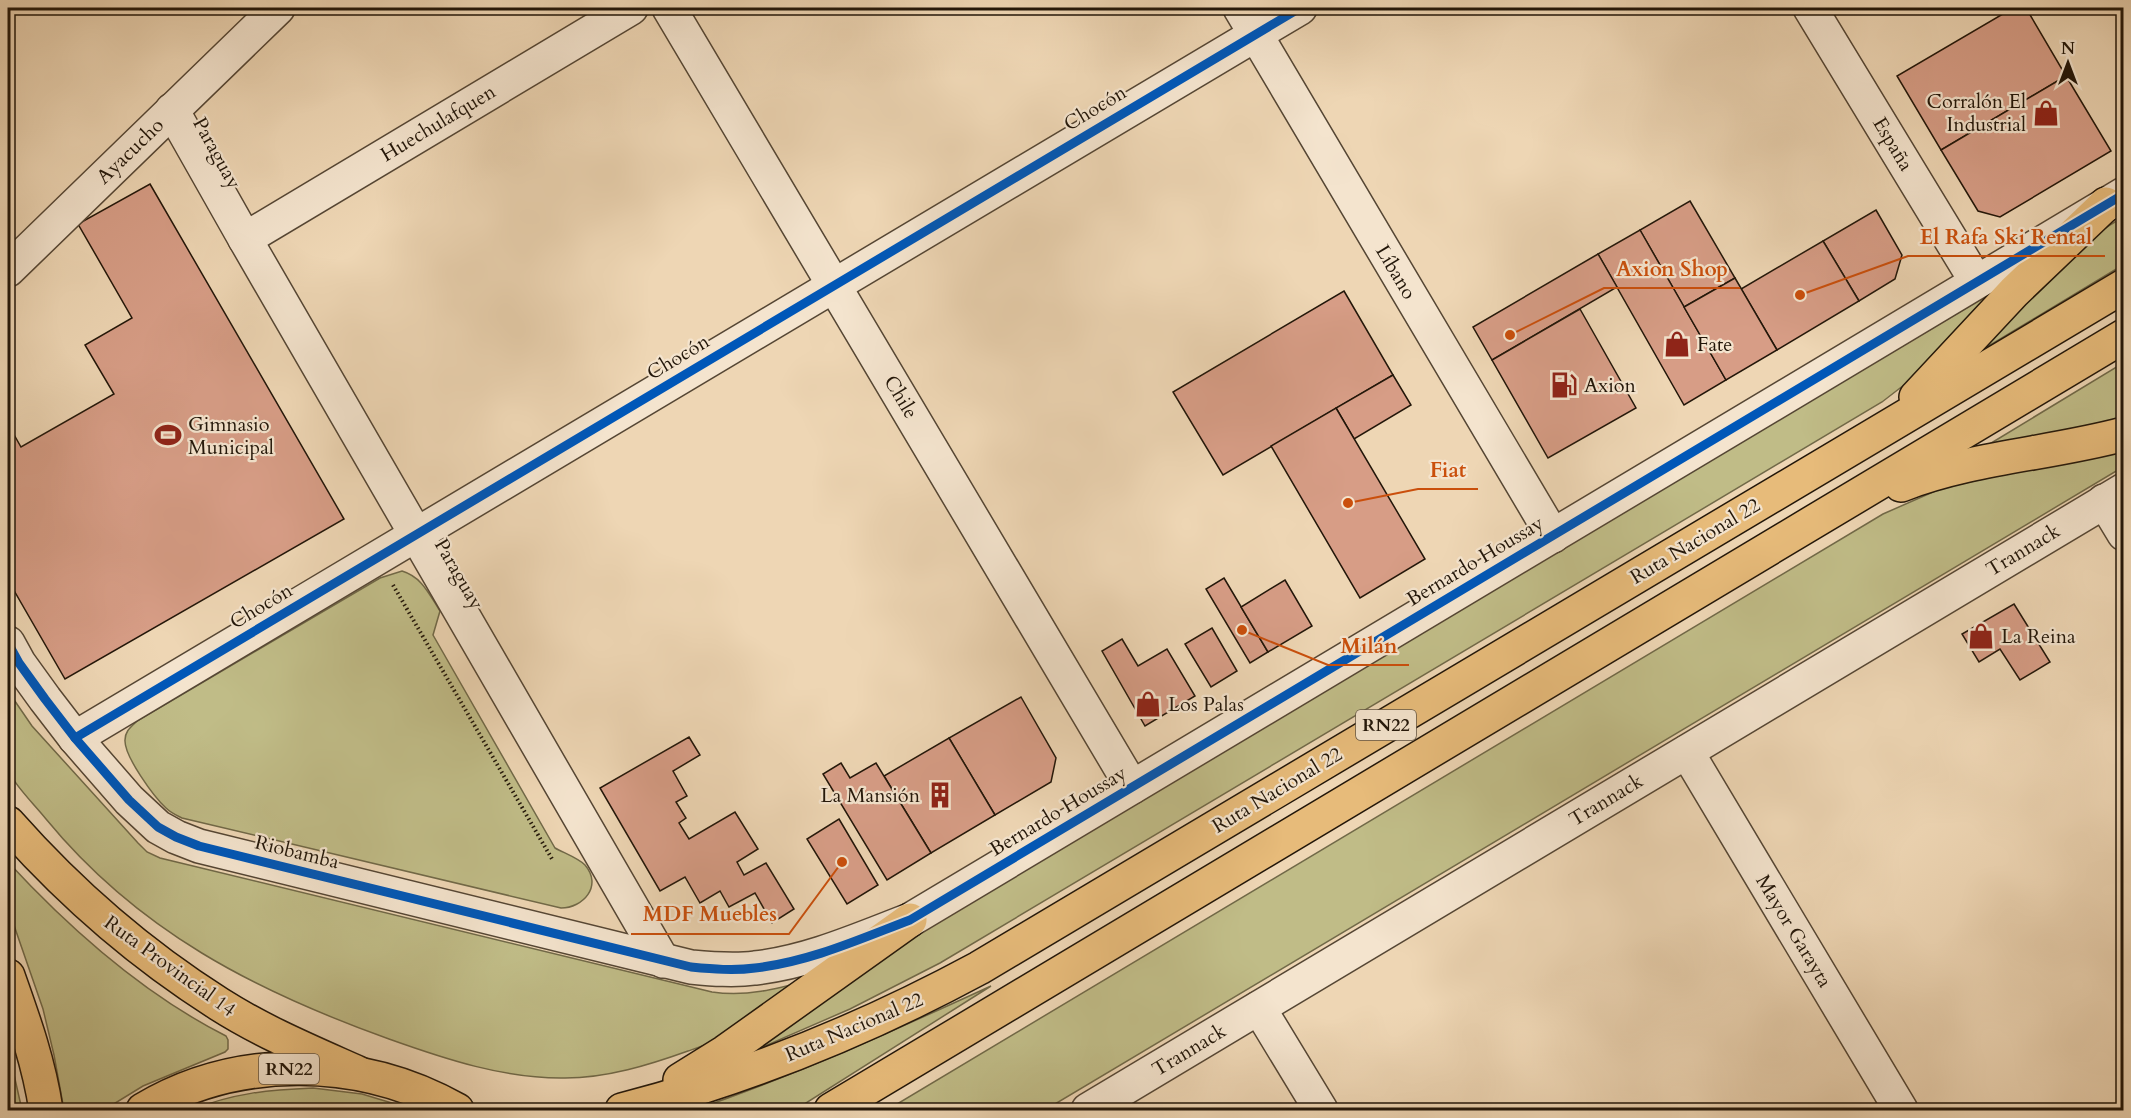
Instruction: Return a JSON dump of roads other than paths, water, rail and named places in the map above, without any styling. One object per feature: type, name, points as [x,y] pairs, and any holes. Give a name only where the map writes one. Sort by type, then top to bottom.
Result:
[{"type":"main road","points":[[1890,425],[2021,286],[2115,199]]},
{"type":"main road","name":"Ruta Nacional 22","points":[[621,1110],[673,1097],[817,1046],[926,997],[989,962],[2124,286]]},
{"type":"main road","name":"RN22","points":[[831,1110],[2124,336]]},
{"type":"main road","points":[[1824,516],[1909,482],[1967,464],[2099,441],[2124,434]]},
{"type":"main road","name":"Ruta Provincial 14","points":[[8,823],[62,881],[104,919],[160,963],[220,1005],[283,1040],[358,1073]]},
{"type":"main road","points":[[621,1110],[697,1070],[725,1052],[910,920]]},
{"type":"main road","points":[[8,976],[42,1078],[46,1110]]},
{"type":"main road","name":"RN22","points":[[143,1110],[193,1086],[234,1075],[317,1068],[358,1073],[399,1084],[447,1105],[482,1110]]},
{"type":"street","name":"Ayacucho","points":[[8,270],[278,8]]},
{"type":"street","name":"Huechulafquen","points":[[245,239],[631,8]]},
{"type":"street","name":"Chile","points":[[669,8],[1132,787]]},
{"type":"street","name":"Chocón","points":[[75,738],[834,285],[1248,21],[1300,8]]},
{"type":"street","name":"España","points":[[1810,8],[1976,282]]},
{"type":"street","name":"Líbano","points":[[1248,21],[1553,536]]},
{"type":"street","name":"Paraguay","points":[[172,110],[663,961]]},
{"type":"street","name":"Bernardo Houssay","points":[[663,961],[691,967],[722,969],[754,968],[786,963],[817,955],[910,920],[2115,199]]},
{"type":"street","points":[[2114,495],[2124,534]]},
{"type":"street","name":"Trannack","points":[[1088,1110],[2114,495]]},
{"type":"street","name":"Riobamba","points":[[8,642],[19,663],[75,738],[142,813],[167,832],[191,843],[663,961]]},
{"type":"street","name":"Mayor Garayta","points":[[1687,752],[1901,1110]]},
{"type":"street","points":[[1259,1008],[1314,1108]]},
{"type":"place","name":"Corralón El Industrial","points":[[2046,113]]},
{"type":"place","name":"El Rafa Ski Rental","points":[[1800,295]]},
{"type":"place","name":"Axion Shop","points":[[1510,335]]},
{"type":"place","name":"Fate","points":[[1677,344]]},
{"type":"place","name":"Axion","points":[[1564,385]]},
{"type":"place","name":"Gimnasio Municipal","points":[[168,435]]},
{"type":"place","name":"Fiat","points":[[1348,503]]},
{"type":"place","name":"Milán","points":[[1242,630]]},
{"type":"place","name":"La Reina","points":[[1981,636]]},
{"type":"place","name":"Los Palas","points":[[1148,704]]},
{"type":"place","name":"La Mansión","points":[[940,795]]},
{"type":"place","name":"MDF Muebles","points":[[842,862]]}]
